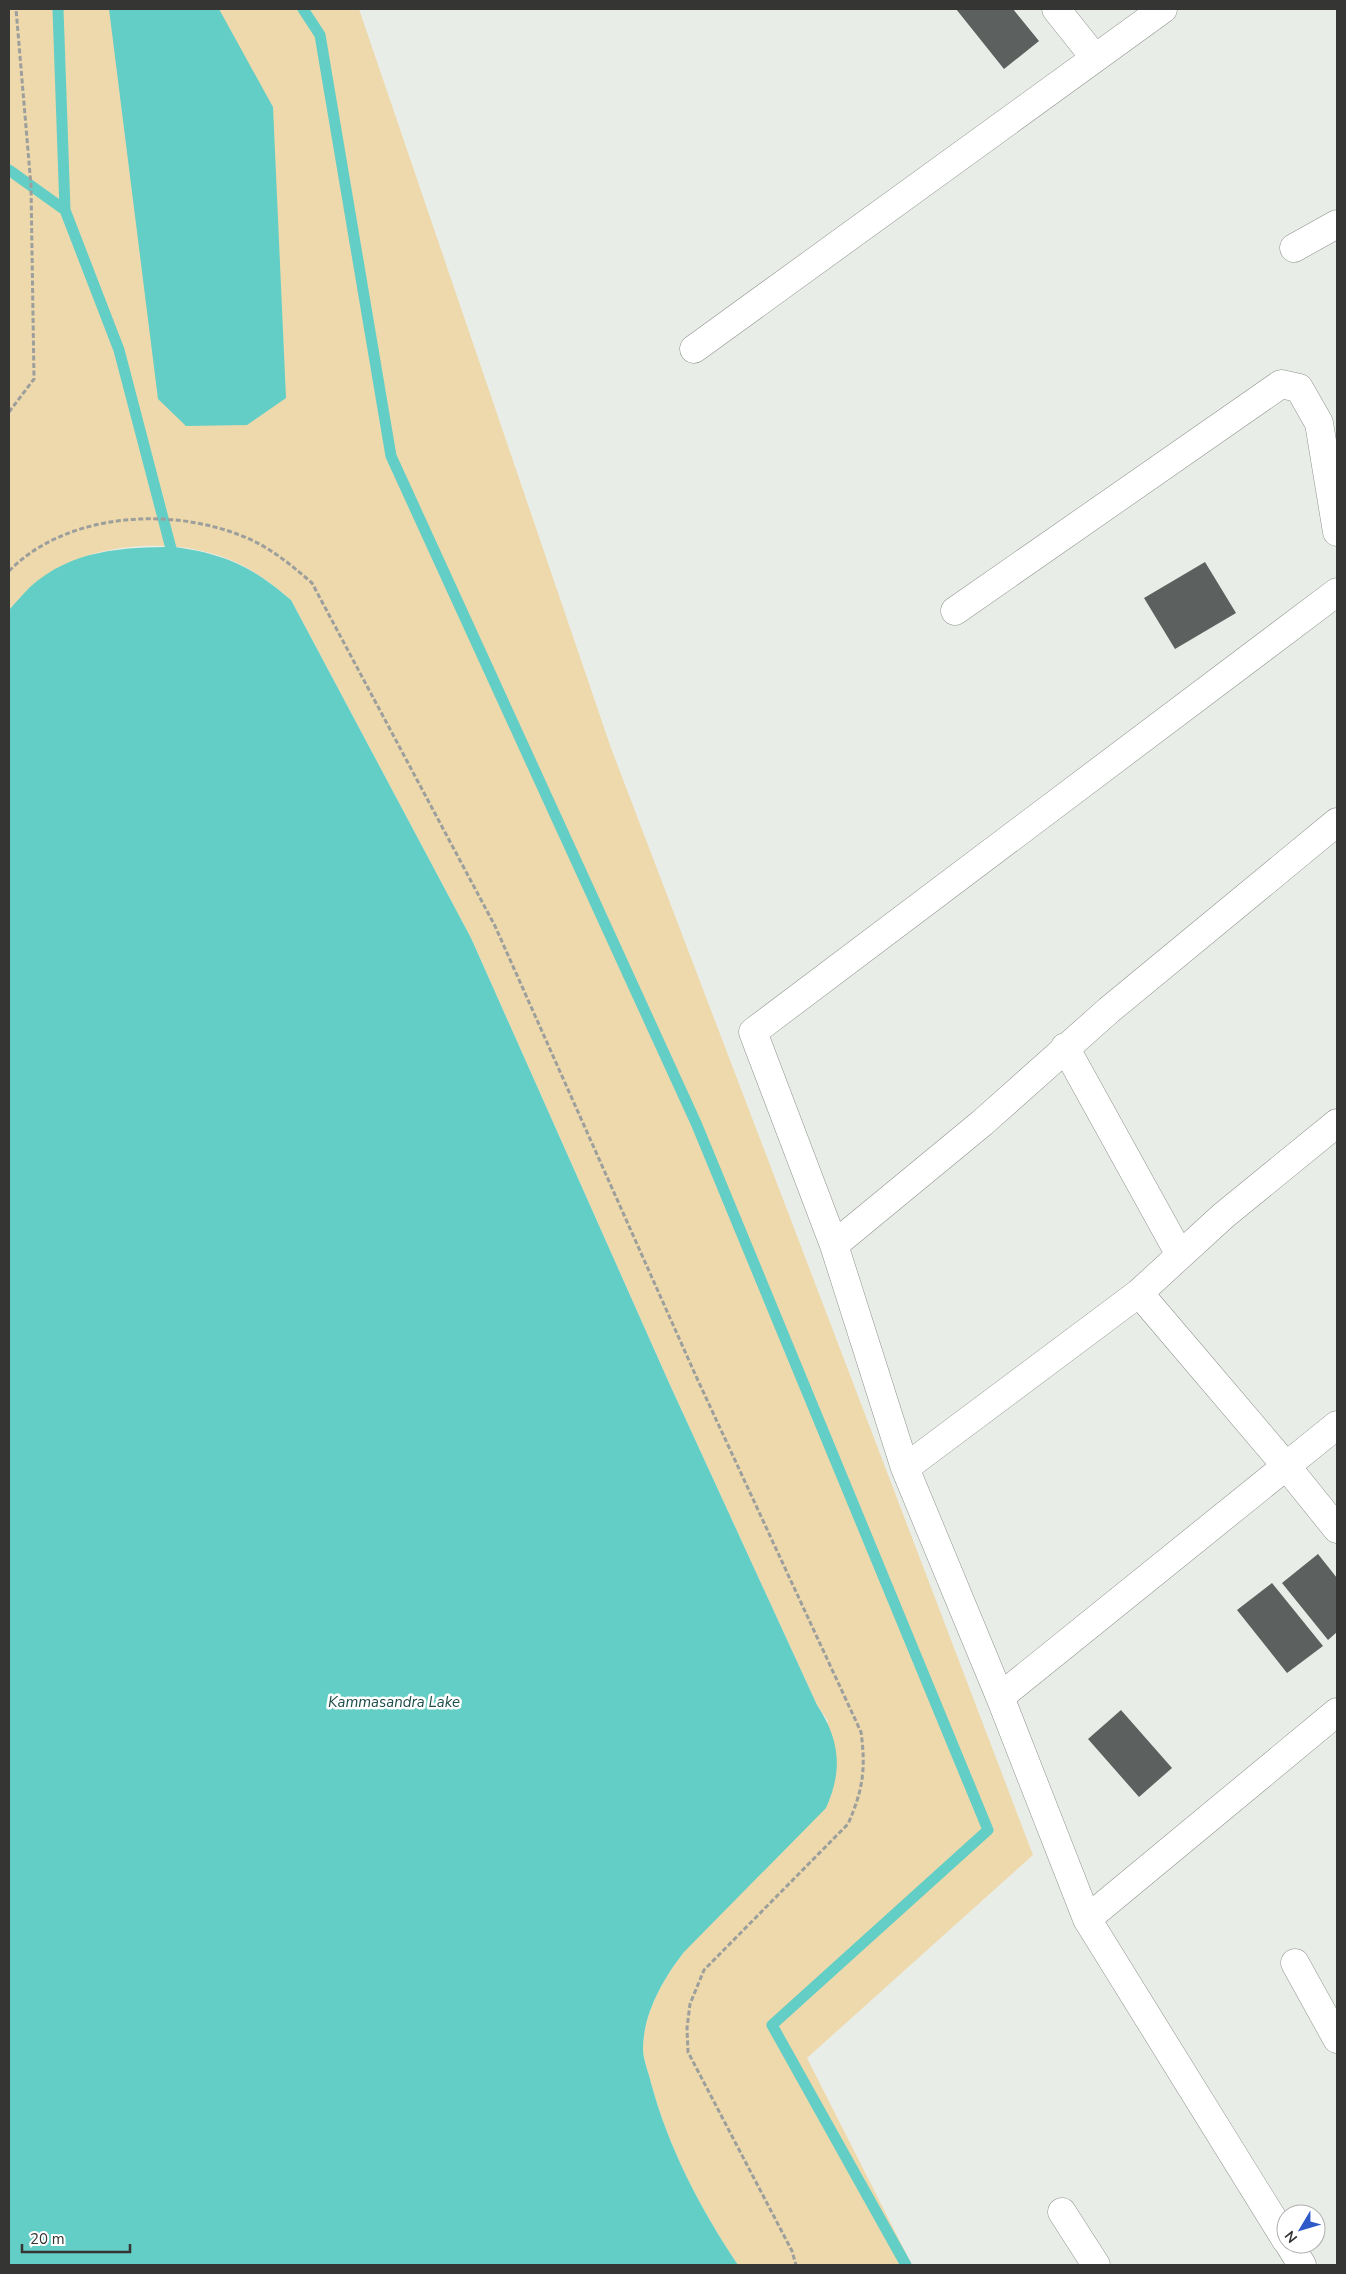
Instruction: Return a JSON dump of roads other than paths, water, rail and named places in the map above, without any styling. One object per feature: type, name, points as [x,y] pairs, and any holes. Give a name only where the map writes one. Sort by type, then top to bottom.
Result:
[{"type":"street","points":[[1056,9],[1095,58]]},
{"type":"street","points":[[694,349],[1163,9]]},
{"type":"street","points":[[1294,248],[1337,224]]},
{"type":"street","points":[[955,611],[1281,384],[1299,388],[1328,418],[1337,532]]},
{"type":"street","points":[[1276,2224],[1087,1919],[1000,1697],[905,1468],[834,1245],[753,1032],[1337,592]]},
{"type":"street","points":[[834,1245],[982,1123],[1066,1048],[1337,822]]},
{"type":"street","points":[[1066,1048],[1180,1255]]},
{"type":"street","points":[[905,1468],[1139,1293],[1223,1216],[1337,1123]]},
{"type":"street","points":[[1139,1293],[1287,1466],[1337,1529]]},
{"type":"street","points":[[1000,1697],[1337,1425]]},
{"type":"street","points":[[1087,1919],[1337,1712]]},
{"type":"street","points":[[1295,1963],[1337,2039]]},
{"type":"street","points":[[1062,2212],[1096,2265]]},
{"type":"street","points":[[1295,2254],[1302,2265]]},
{"type":"water","points":[[109,9],[219,9],[273,107],[286,398],[247,425],[186,426],[158,399]]},
{"type":"water","name":"Kammasandra Lake","points":[[175,547],[224,558],[238,564],[264,579],[291,600],[471,938],[670,1385],[817,1705],[825,1718],[834,1743],[837,1768],[835,1781],[826,1808],[684,1952],[662,1985],[646,2023],[643,2049],[645,2062],[658,2107],[676,2155],[711,2222],[738,2265],[9,2265],[9,610],[30,587],[46,575],[62,565],[80,558],[117,550]]},
{"type":"waterway","points":[[58,9],[65,210],[119,350],[174,560]]},
{"type":"waterway","points":[[303,9],[320,35],[391,456],[696,1123],[988,1830],[772,2025],[906,2265]]},
{"type":"waterway","points":[[9,170],[65,210]]}]
